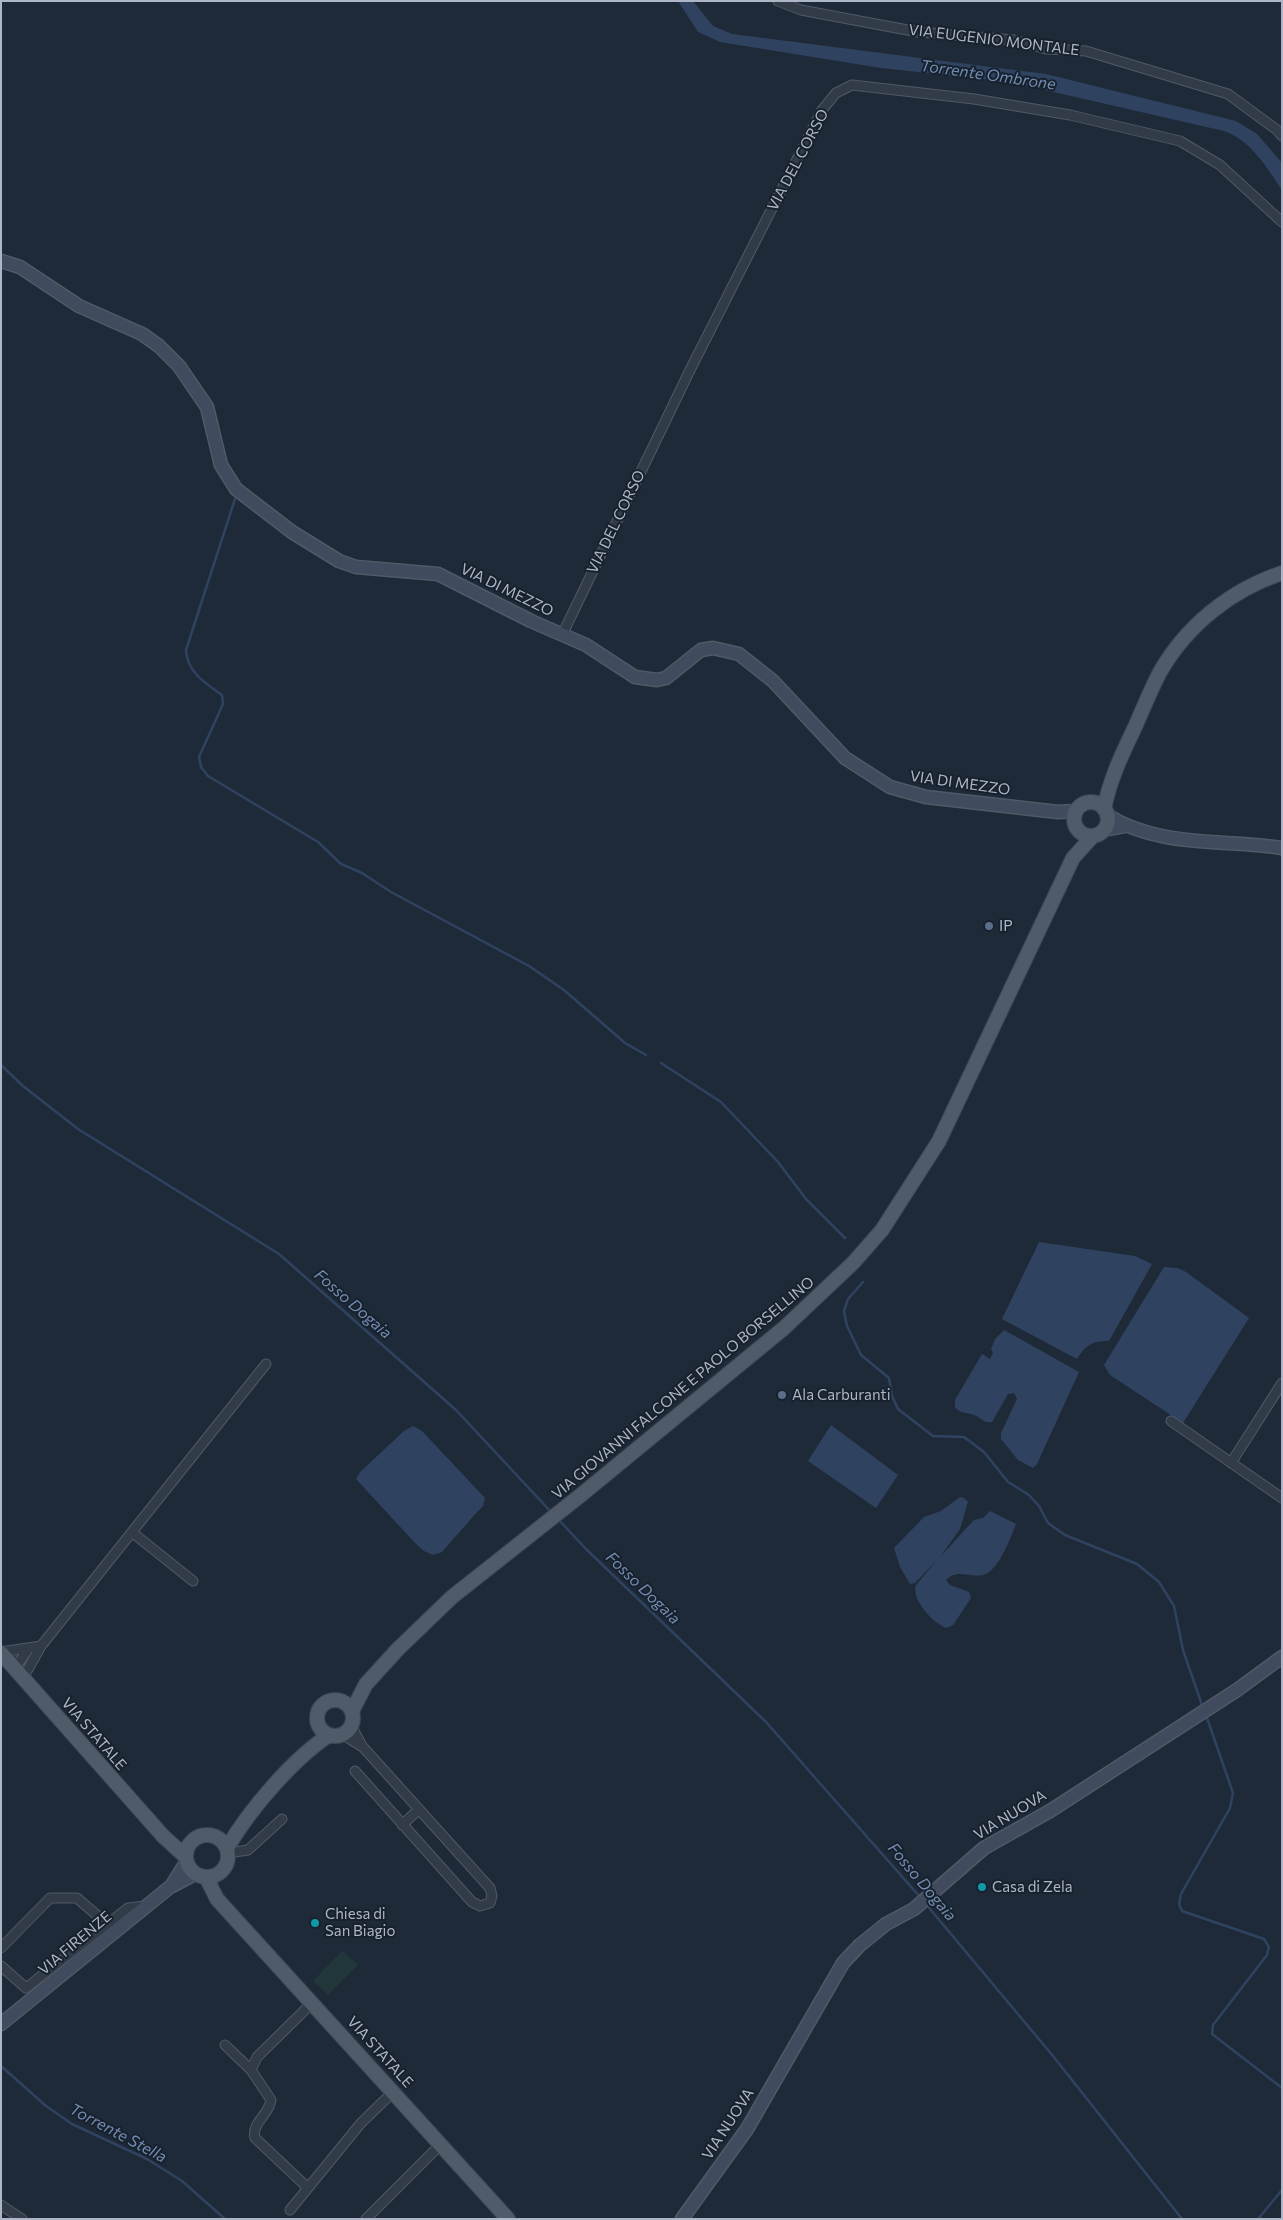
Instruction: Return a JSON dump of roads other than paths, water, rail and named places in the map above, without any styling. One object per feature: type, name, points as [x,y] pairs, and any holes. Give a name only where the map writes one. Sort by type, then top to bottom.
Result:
[{"type":"main road","points":[[1109,781],[1104,830],[1092,836],[1084,835],[1076,821],[1080,807],[1090,803],[1109,781],[1161,672],[1190,632],[1240,591],[1282,573]]},
{"type":"main road","points":[[1090,803],[1095,803],[1106,812]]},
{"type":"main road","name":"VIA GIOVANNI FALCONE E PAOLO BORSELLINO","points":[[1073,858],[1076,821]]},
{"type":"main road","name":"VIA GIOVANNI FALCONE E PAOLO BORSELLINO","points":[[305,1752],[341,1732],[366,1684],[398,1649],[452,1597],[581,1495],[784,1328],[853,1263],[882,1230],[939,1141],[1073,858],[1092,836]]},
{"type":"main road","name":"VIA STATALE","points":[[1,1652],[163,1836],[186,1859]]},
{"type":"main road","name":"VIA GIOVANNI FALCONE E PAOLO BORSELLINO","points":[[228,1850],[241,1824],[305,1752],[318,1723],[318,1713],[322,1705],[338,1700],[366,1684]]},
{"type":"main road","points":[[338,1700],[345,1703],[352,1711]]},
{"type":"main road","points":[[318,1723],[323,1732],[341,1732]]},
{"type":"main road","name":"VIA GIOVANNI FALCONE E PAOLO BORSELLINO","points":[[216,1836],[241,1824]]},
{"type":"main road","points":[[163,1836],[179,1840],[194,1839],[205,1835],[216,1836],[228,1850],[227,1864],[206,1875],[186,1859],[187,1850],[194,1839]]},
{"type":"main road","name":"VIA STATALE","points":[[206,1875],[217,1899],[228,1908],[508,2219]]},
{"type":"street","name":"VIA EUGENIO MONTALE","points":[[778,1],[801,10],[918,32],[1014,40],[1046,49],[1086,51],[1228,94],[1277,130],[1282,136]]},
{"type":"street","name":"VIA DEL CORSO","points":[[562,635],[691,368],[822,110],[836,93],[852,85],[974,99],[1070,115],[1180,140],[1220,165],[1282,222]]},
{"type":"street","name":"VIA DI MEZZO","points":[[1,261],[20,267],[79,306],[142,334],[159,346],[179,366],[207,406],[221,465],[236,489],[312,546],[339,561],[356,566],[438,574],[586,645],[635,677],[648,679],[666,678],[701,650],[713,648],[739,654],[773,681],[845,758],[890,786],[926,797],[1058,812],[1076,821]]},
{"type":"street","points":[[1106,812],[1125,826]]},
{"type":"street","points":[[1104,830],[1125,826],[1188,840],[1282,848]]},
{"type":"street","points":[[19,1673],[133,1533],[266,1364]]},
{"type":"street","points":[[1231,1463],[1282,1383]]},
{"type":"street","points":[[1171,1421],[1282,1498]]},
{"type":"street","points":[[133,1533],[193,1581]]},
{"type":"street","points":[[1,1652],[42,1646]]},
{"type":"street","points":[[19,1673],[29,1648]]},
{"type":"street","name":"VIA NUOVA","points":[[682,2219],[747,2129],[843,1963],[860,1945],[886,1924],[914,1909],[984,1848],[1050,1811],[1204,1711],[1282,1657]]},
{"type":"street","points":[[341,1732],[362,1746],[490,1888],[492,1896],[490,1903],[480,1906],[472,1902],[355,1771]]},
{"type":"street","points":[[402,1825],[418,1810]]},
{"type":"street","points":[[228,1850],[248,1850],[282,1819]]},
{"type":"street","points":[[170,1886],[186,1859]]},
{"type":"street","points":[[170,1886],[206,1875]]},
{"type":"street","name":"VIA FIRENZE","points":[[1,2024],[170,1886]]},
{"type":"street","points":[[1,1948],[50,1898],[77,1898],[107,1924]]},
{"type":"street","points":[[1,1966],[26,1988],[128,1908],[146,1906]]},
{"type":"street","points":[[251,2070],[257,2057],[313,2002]]},
{"type":"street","points":[[225,2045],[251,2070],[271,2100],[270,2107],[255,2128],[255,2138],[308,2188]]},
{"type":"street","points":[[290,2210],[361,2123],[394,2091]]},
{"type":"street","points":[[366,2219],[442,2144]]},
{"type":"street","points":[[1,2205],[22,2219]]},
{"type":"water","name":"Torrente Ombrone","points":[[678,1],[693,1],[713,26],[732,34],[1046,74],[1236,121],[1257,134],[1282,163],[1282,190],[1250,148],[1234,135],[1224,131],[1010,82],[881,68],[720,42],[698,32]]},
{"type":"water","points":[[1039,1242],[1135,1256],[1152,1264],[1109,1341],[1090,1345],[1083,1350],[1077,1359],[1002,1319]]},
{"type":"water","points":[[1164,1267],[1178,1268],[1186,1272],[1249,1318],[1183,1423],[1110,1375],[1104,1365]]},
{"type":"water","points":[[1004,1330],[1079,1372],[1037,1464],[1033,1468],[1018,1460],[1001,1439],[1001,1433],[1017,1399],[1014,1393],[1008,1394],[992,1422],[986,1422],[974,1415],[961,1412],[955,1407],[955,1400],[982,1354],[990,1359],[995,1339]]},
{"type":"water","points":[[831,1425],[898,1475],[876,1508],[808,1461]]},
{"type":"water","points":[[413,1426],[422,1431],[485,1498],[483,1506],[442,1552],[433,1555],[424,1551],[416,1544],[356,1479],[360,1472],[404,1431]]},
{"type":"water","points":[[960,1497],[968,1502],[960,1529],[940,1557],[974,1520],[983,1518],[990,1511],[1016,1524],[999,1561],[989,1572],[978,1576],[959,1574],[950,1576],[946,1580],[950,1585],[969,1592],[971,1598],[953,1625],[946,1628],[929,1616],[920,1603],[915,1591],[916,1585],[938,1559],[915,1583],[910,1584],[900,1567],[894,1548],[924,1517],[941,1511]]},
{"type":"waterway","points":[[235,499],[186,650],[187,658],[193,671],[222,695],[223,704],[199,757],[201,767],[208,776],[318,842],[341,864],[362,873],[391,892],[529,966],[564,990],[625,1043],[646,1055]]},
{"type":"waterway","points":[[661,1063],[721,1102],[778,1162],[806,1199],[845,1238]]},
{"type":"waterway","name":"Fosso Dogaia","points":[[1,1065],[23,1086],[78,1129],[279,1254],[456,1410],[552,1513]]},
{"type":"waterway","points":[[863,1282],[848,1299],[844,1311],[847,1326],[861,1355],[889,1378],[892,1396],[898,1409],[933,1436],[964,1437],[984,1452],[1008,1482],[1029,1495],[1039,1506],[1048,1523],[1065,1535],[1137,1564],[1159,1582],[1174,1606],[1183,1650],[1203,1708]]},
{"type":"waterway","name":"Fosso Dogaia","points":[[558,1519],[586,1549],[766,1722],[920,1897]]},
{"type":"waterway","points":[[1206,1715],[1233,1793],[1230,1808],[1181,1894],[1179,1904],[1182,1911],[1264,1939],[1269,1947],[1267,1955],[1213,2025],[1212,2034],[1282,2088]]},
{"type":"waterway","name":"Fosso Dogaia","points":[[925,1903],[1053,2056],[1182,2219]]},
{"type":"waterway","name":"Torrente Stella","points":[[1,2066],[46,2106],[72,2124],[147,2159],[182,2181],[225,2219]]},
{"type":"waterway","points":[[1258,2219],[1282,2190]]},
{"type":"place","name":"IP","points":[[989,926]]},
{"type":"place","name":"Ala Carburanti","points":[[782,1395]]},
{"type":"place","name":"Casa di Zela","points":[[982,1887]]},
{"type":"place","name":"Chiesa di San Biagio","points":[[315,1923]]}]
